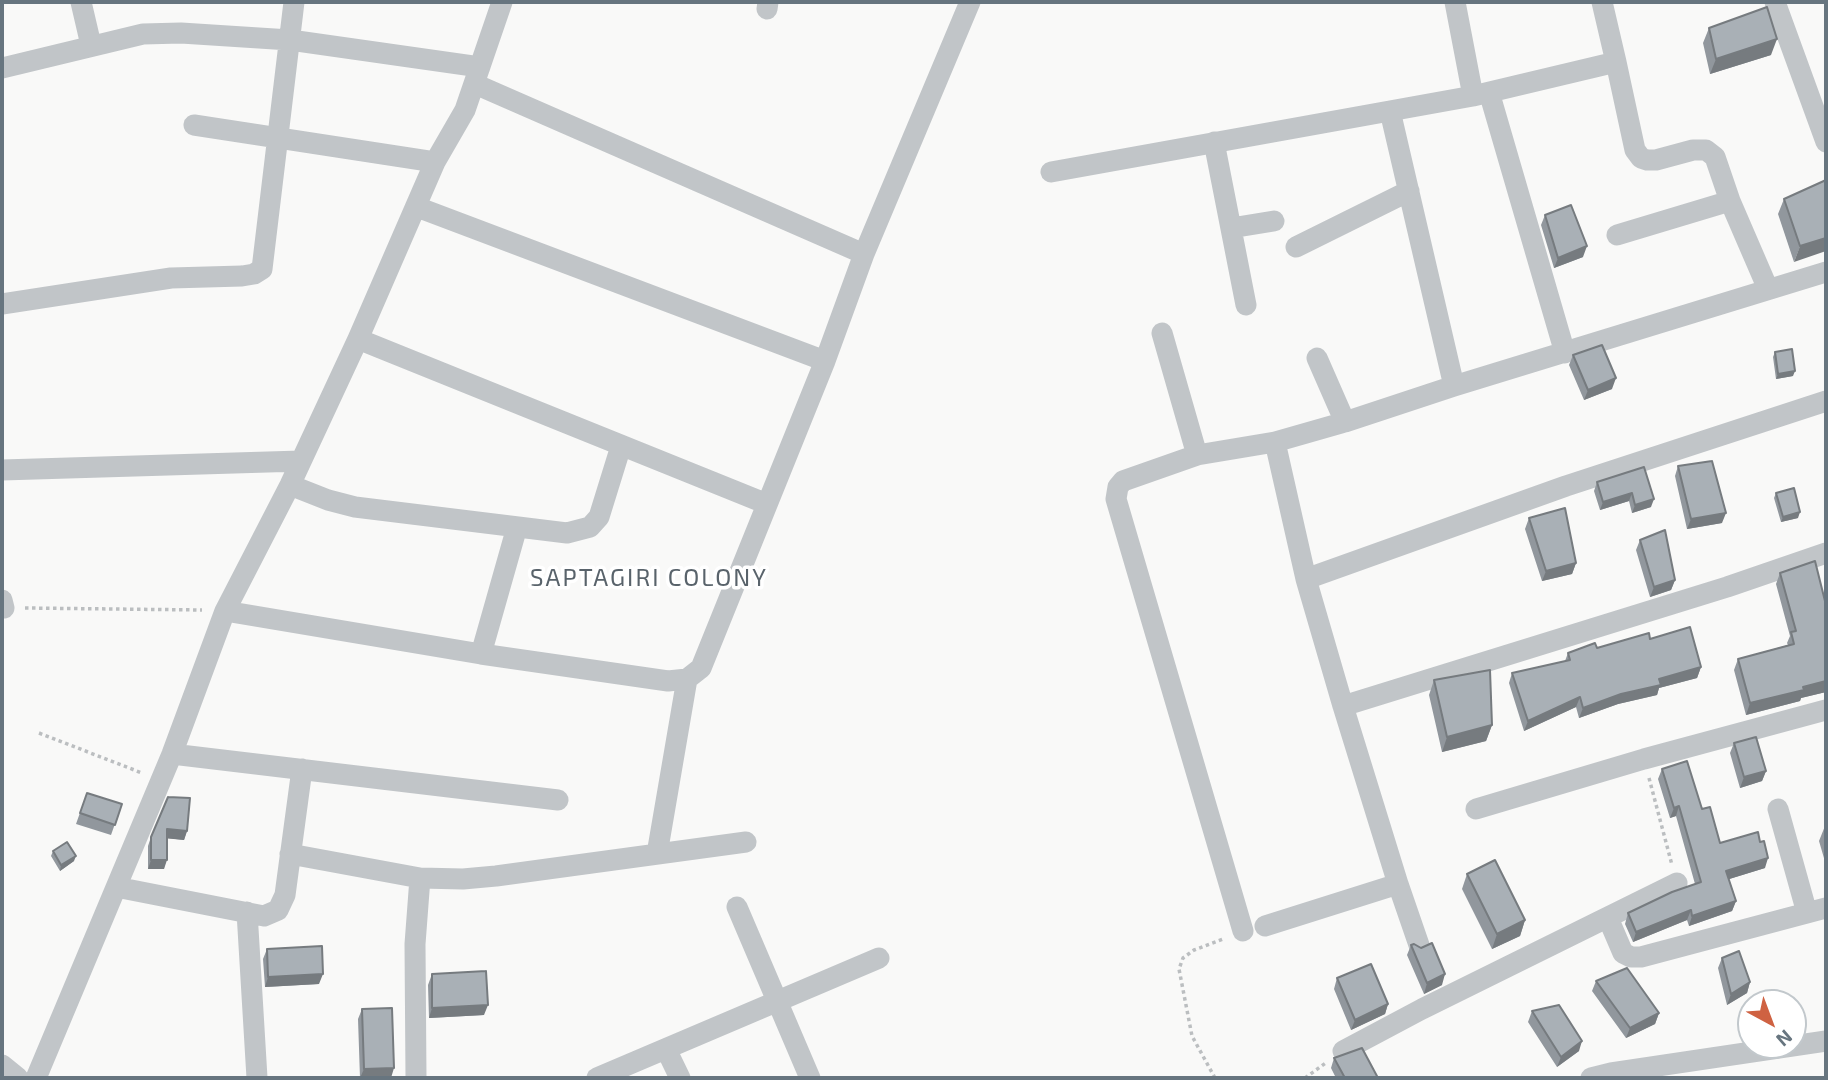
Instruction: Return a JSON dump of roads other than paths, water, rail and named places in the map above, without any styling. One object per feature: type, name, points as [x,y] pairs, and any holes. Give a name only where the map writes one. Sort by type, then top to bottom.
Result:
[{"type":"street","points":[[80,2],[92,45]]},
{"type":"street","points":[[2,304],[171,278],[254,274],[262,269],[294,2]]},
{"type":"street","points":[[36,1078],[172,754],[225,611],[290,485],[358,340],[435,162],[465,110],[502,2]]},
{"type":"street","points":[[225,611],[481,654],[668,681],[687,679],[701,668],[825,361],[864,254],[970,2]]},
{"type":"street","points":[[1455,2],[1481,94],[1565,353]]},
{"type":"street","points":[[1602,2],[1635,150],[1641,158],[1656,160],[1693,150],[1706,150],[1715,157],[1730,201],[1768,289]]},
{"type":"street","points":[[1775,2],[1826,142]]},
{"type":"street","points":[[2,68],[92,45],[143,34],[156,34],[290,40],[477,76],[864,254]]},
{"type":"street","points":[[1051,172],[1481,94],[1616,62]]},
{"type":"street","points":[[1390,111],[1454,386]]},
{"type":"street","points":[[194,125],[435,162]]},
{"type":"street","points":[[1214,142],[1246,305]]},
{"type":"street","points":[[1296,247],[1409,191]]},
{"type":"street","points":[[1617,234],[1730,201]]},
{"type":"street","points":[[417,207],[825,361]]},
{"type":"street","points":[[1231,228],[1274,221]]},
{"type":"street","points":[[1242,931],[1116,499],[1118,487],[1123,481],[1130,476],[1197,456],[1275,442],[1345,422],[1826,272]]},
{"type":"street","points":[[1162,333],[1197,456]]},
{"type":"street","points":[[358,340],[767,505]]},
{"type":"street","points":[[1317,358],[1345,422]]},
{"type":"street","points":[[1306,579],[1566,486],[1826,401]]},
{"type":"street","points":[[1275,442],[1306,579],[1343,706],[1419,945]]},
{"type":"street","points":[[290,485],[355,507],[568,533],[590,527],[599,517],[621,446]]},
{"type":"street","points":[[2,470],[301,461]]},
{"type":"street","points":[[481,654],[517,527]]},
{"type":"street","points":[[1343,706],[1727,587],[1826,553]]},
{"type":"street","points":[[657,854],[687,679]]},
{"type":"street","points":[[1476,809],[1644,759],[1826,710]]},
{"type":"street","points":[[172,754],[558,800]]},
{"type":"street","points":[[116,887],[264,916],[278,910],[285,895],[302,769]]},
{"type":"street","points":[[1608,918],[1623,953],[1631,957],[1641,957],[1817,911],[1778,809]]},
{"type":"street","points":[[290,854],[420,878],[463,879],[746,842]]},
{"type":"street","points":[[416,1078],[415,944],[420,878]]},
{"type":"street","points":[[1343,1051],[1677,883]]},
{"type":"street","points":[[1265,926],[1398,884]]},
{"type":"street","points":[[737,906],[810,1078]]},
{"type":"street","points":[[247,912],[257,1078]]},
{"type":"street","points":[[597,1078],[879,958]]},
{"type":"street","points":[[1591,1078],[1826,1041]]},
{"type":"street","points":[[666,1049],[680,1078]]},
{"type":"street","points":[[2,1065],[18,1078]]},
{"type":"district","name":"SAPTAGIRI COLONY","points":[[649,578]]}]
